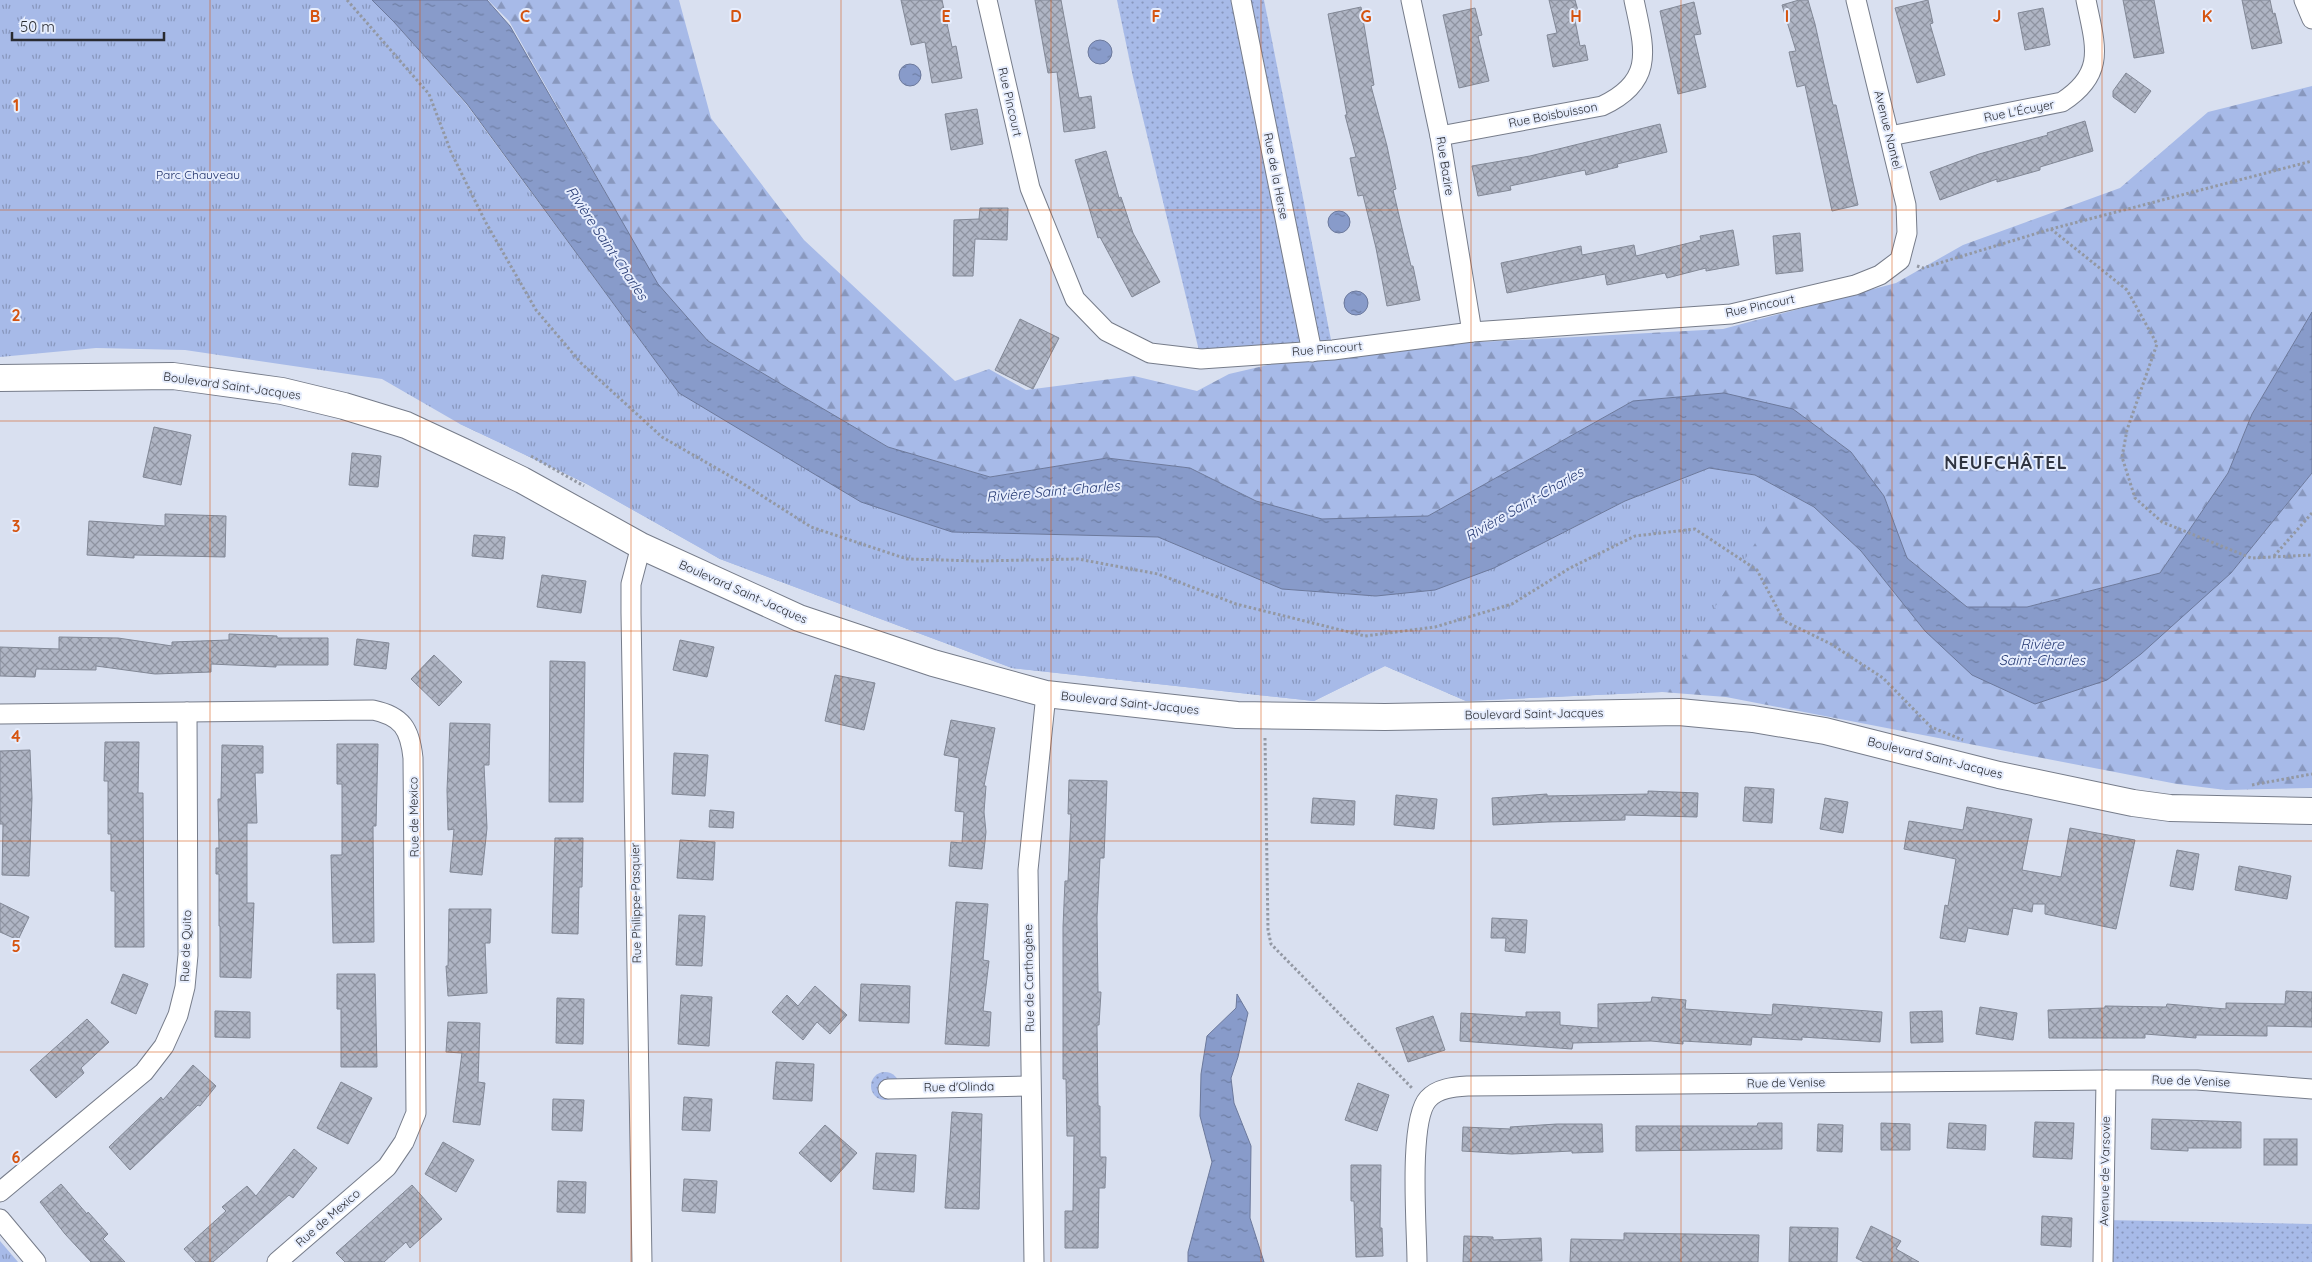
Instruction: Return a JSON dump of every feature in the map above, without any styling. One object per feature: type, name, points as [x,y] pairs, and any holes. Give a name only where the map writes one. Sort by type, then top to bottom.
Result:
[{"type":"street","name":"Rue Pincourt","points":[[987,0],[1030,188],[1075,299],[1106,331],[1150,353],[1201,359],[1312,352],[1472,332],[1731,314],[1855,284],[1880,275],[1900,260]]},
{"type":"street","name":"Rue de la Herse","points":[[1241,0],[1312,352]]},
{"type":"street","name":"Rue Bazire","points":[[1412,0],[1440,136],[1472,332]]},
{"type":"street","name":"Rue Boisbuisson","points":[[1440,136],[1602,106],[1621,97],[1635,83],[1641,66],[1644,45],[1634,0]]},
{"type":"street","name":"Avenue Nantel","points":[[1856,0],[1906,205],[1907,233],[1900,260]]},
{"type":"street","name":"Rue L'Écuyer","points":[[1890,136],[2062,102],[2077,92],[2088,80],[2094,63],[2095,44],[2086,0]]},
{"type":"street","points":[[2304,0],[2312,19]]},
{"type":"street","name":"Boulevard Saint-Jacques","points":[[0,378],[43,376],[173,376],[282,391],[344,406],[406,425],[464,452],[522,480],[641,546],[799,618],[933,663],[1046,694],[1236,715],[1385,717],[1679,712],[1753,719],[1825,731],[1999,775],[2132,803],[2170,808],[2312,811]]},
{"type":"street","name":"Rue Philippe-Pasquier","points":[[641,546],[631,584],[631,613],[642,1262]]},
{"type":"street","name":"Rue de Carthagène","points":[[1034,1262],[1028,870],[1046,694]]},
{"type":"street","name":"Rue de Mexico","points":[[0,714],[373,710],[389,713],[402,723],[411,738],[413,768],[416,1113],[404,1142],[387,1167],[278,1262]]},
{"type":"street","name":"Rue de Quito","points":[[0,1192],[144,1072],[164,1046],[178,1015],[185,987],[188,955],[188,712]]},
{"type":"street","name":"Avenue de Varsovie","points":[[2103,1262],[2106,1080]]},
{"type":"street","name":"Rue de Venise","points":[[1429,1098],[1444,1088],[1468,1086],[2197,1080],[2312,1089]]},
{"type":"street","name":"Rue d'Olinda","points":[[888,1089],[1030,1086]]},
{"type":"street","points":[[1417,1262],[1416,1135],[1422,1111],[1429,1098]]},
{"type":"street","points":[[0,1219],[36,1262]]},
{"type":"path","points":[[347,0],[430,94],[451,152],[485,221],[536,310],[581,363],[662,437],[742,483],[810,528],[906,559],[978,562],[1078,559],[1158,574],[1236,604],[1365,636],[1435,627],[1512,604],[1570,568],[1635,536],[1695,529],[1757,570],[1784,621],[1831,644],[1883,678],[1931,727],[1965,741]]},
{"type":"path","points":[[1900,260],[1923,268],[2051,229],[2312,161]]},
{"type":"path","points":[[2051,229],[2128,290],[2158,344],[2127,430],[2122,457],[2135,498],[2162,522],[2251,558],[2312,555]]},
{"type":"path","points":[[2274,556],[2312,513]]},
{"type":"path","points":[[1267,715],[1265,730],[1268,930],[1272,944],[1415,1091],[1429,1098]]},
{"type":"path","points":[[2245,786],[2312,774]]},
{"type":"green space","name":"Parc Chauveau","points":[[0,0],[372,0],[394,22],[466,104],[679,393],[952,532],[1158,537],[1284,589],[1376,596],[1435,590],[1494,568],[1625,501],[1709,468],[1755,475],[1787,492],[1662,692],[1466,701],[1385,666],[1314,701],[1012,668],[720,559],[585,483],[460,424],[382,379],[185,350],[96,348],[0,357]]},
{"type":"green space","points":[[372,0],[679,393],[1158,537],[1284,589],[1376,596],[1755,475],[1814,507],[1861,551],[1925,631],[2231,573],[2312,473],[2312,788],[2226,790],[2177,784],[1726,697],[1662,692],[1466,701],[1385,666],[1314,701],[1012,668],[720,559],[585,483],[460,424]]},
{"type":"green space","points":[[488,0],[679,0],[711,118],[804,240],[955,381],[989,369],[1026,390],[1134,376],[1197,391],[1229,374],[1333,350],[1723,329],[1896,283],[1963,245],[2120,188],[2208,112],[2312,86],[2312,312],[2252,414],[2228,473],[2160,573],[2027,607],[1967,607],[1907,558],[1884,496],[1851,452],[1793,409],[1633,401],[1428,516],[1322,520],[1256,501],[1190,468],[1107,458],[990,477],[888,447],[708,341],[658,285],[509,21]]},
{"type":"green space","points":[[1117,0],[1264,0],[1333,350],[1201,359],[1133,77]]},
{"type":"green space","points":[[885,1072],[895,1076],[899,1086],[895,1096],[885,1100],[875,1096],[871,1086],[875,1076]]},
{"type":"green space","points":[[2104,1220],[2312,1224],[2312,1262],[2103,1262]]},
{"type":"green space","points":[[0,1241],[18,1262],[0,1262]]},
{"type":"water","name":"Rivière Saint-Charles","points":[[372,0],[487,0],[510,26],[658,284],[708,341],[888,447],[990,477],[1107,458],[1190,468],[1256,501],[1322,519],[1428,516],[1633,401],[1724,393],[1793,409],[1851,452],[1884,496],[1907,558],[1967,607],[2027,607],[2160,573],[2228,473],[2252,414],[2312,312],[2312,473],[2231,573],[2141,654],[2107,680],[2035,704],[1972,675],[1925,631],[1861,551],[1814,507],[1755,475],[1709,468],[1625,501],[1494,568],[1435,590],[1376,596],[1282,589],[1158,537],[952,532],[861,502],[679,393],[467,104]]},
{"type":"water","points":[[1100,40],[1108,44],[1112,52],[1108,60],[1100,64],[1092,60],[1088,52],[1092,44]]},
{"type":"water","points":[[910,64],[918,67],[921,75],[918,83],[910,86],[902,83],[899,75],[902,67]]},
{"type":"water","points":[[1335,211],[1343,211],[1350,218],[1350,226],[1343,233],[1335,233],[1328,226],[1328,218]]},
{"type":"water","points":[[1356,291],[1364,295],[1368,303],[1364,311],[1356,315],[1348,311],[1344,303],[1348,295]]},
{"type":"water","points":[[1237,994],[1248,1013],[1231,1078],[1234,1103],[1251,1146],[1250,1218],[1264,1262],[1188,1262],[1188,1252],[1212,1162],[1200,1116],[1201,1074],[1207,1036],[1236,1008]]},
{"type":"building","points":[[901,0],[942,0],[952,47],[956,46],[962,78],[932,83],[925,42],[911,45]]},
{"type":"building","points":[[1035,0],[1061,0],[1079,98],[1091,96],[1095,128],[1064,132],[1057,72],[1048,73]]},
{"type":"building","points":[[1549,0],[1575,0],[1579,14],[1574,15],[1580,46],[1585,45],[1588,60],[1553,67],[1547,35],[1557,33]]},
{"type":"building","points":[[1799,0],[1808,0],[1815,24],[1833,105],[1836,105],[1858,205],[1832,211],[1805,85],[1797,87],[1789,52],[1796,51],[1782,5]]},
{"type":"building","points":[[1928,0],[1933,23],[1930,24],[1945,75],[1917,83],[1895,8]]},
{"type":"building","points":[[2123,0],[2154,0],[2164,53],[2134,58]]},
{"type":"building","points":[[2242,0],[2270,0],[2282,43],[2252,49]]},
{"type":"building","points":[[1694,2],[1701,34],[1694,35],[1706,87],[1678,94],[1660,11]]},
{"type":"building","points":[[1361,7],[1374,85],[1371,86],[1387,146],[1396,189],[1393,190],[1420,300],[1387,306],[1376,248],[1363,195],[1358,196],[1350,158],[1356,157],[1345,115],[1347,115],[1328,14]]},
{"type":"building","points":[[1475,8],[1482,35],[1478,36],[1489,81],[1459,88],[1443,15]]},
{"type":"building","points":[[2043,8],[2050,45],[2025,50],[2018,13]]},
{"type":"building","points":[[2126,73],[2151,91],[2135,113],[2113,97],[2113,91]]},
{"type":"building","points":[[977,109],[983,144],[951,150],[945,114]]},
{"type":"building","points":[[2085,121],[2093,151],[2040,167],[2040,170],[1997,182],[1997,179],[1940,200],[1930,172],[1979,154],[2048,135],[2047,133]]},
{"type":"building","points":[[1660,124],[1667,152],[1617,164],[1618,167],[1586,175],[1585,170],[1510,186],[1511,190],[1478,196],[1472,166],[1530,156]]},
{"type":"building","points":[[1106,151],[1119,198],[1121,197],[1133,233],[1160,282],[1132,297],[1100,237],[1098,238],[1075,160]]},
{"type":"building","points":[[980,208],[1008,208],[1007,240],[975,239],[973,276],[953,276],[954,220],[979,219]]},
{"type":"building","points":[[1733,230],[1739,265],[1706,271],[1706,268],[1667,278],[1665,273],[1607,285],[1605,274],[1507,293],[1501,263],[1581,246],[1582,255],[1634,245],[1636,256],[1701,240],[1700,236]]},
{"type":"building","points":[[1800,233],[1803,271],[1776,274],[1773,236]]},
{"type":"building","points":[[1020,319],[1059,338],[1033,389],[995,370]]},
{"type":"building","points":[[154,427],[191,435],[181,485],[143,477]]},
{"type":"building","points":[[352,453],[381,456],[378,487],[349,485]]},
{"type":"building","points":[[165,514],[226,516],[225,557],[134,555],[134,558],[87,555],[89,521],[165,526]]},
{"type":"building","points":[[474,535],[505,537],[503,559],[472,556]]},
{"type":"building","points":[[542,575],[586,581],[581,613],[537,607]]},
{"type":"building","points":[[229,634],[277,636],[277,638],[328,638],[328,665],[276,665],[276,667],[211,664],[211,672],[155,674],[96,666],[96,670],[36,669],[35,677],[0,676],[0,647],[59,649],[59,637],[118,638],[172,646],[172,642],[229,640]]},
{"type":"building","points":[[357,639],[389,643],[386,669],[354,665]]},
{"type":"building","points":[[680,640],[714,647],[707,677],[673,670]]},
{"type":"building","points":[[434,655],[462,682],[439,706],[411,679]]},
{"type":"building","points":[[550,661],[585,662],[583,802],[549,802]]},
{"type":"building","points":[[835,675],[875,683],[864,730],[825,721]]},
{"type":"building","points":[[951,720],[995,728],[984,786],[986,786],[984,812],[986,832],[982,869],[949,866],[951,842],[962,843],[964,812],[955,811],[959,758],[944,755]]},
{"type":"building","points":[[450,723],[490,724],[489,765],[484,765],[487,828],[482,875],[450,872],[454,829],[448,830],[447,790]]},
{"type":"building","points":[[105,742],[139,742],[138,793],[143,793],[144,947],[115,947],[115,891],[111,891],[111,834],[108,834],[108,781],[104,781]]},
{"type":"building","points":[[337,744],[378,744],[376,826],[373,826],[374,942],[333,943],[331,855],[342,855],[342,784],[337,784]]},
{"type":"building","points":[[222,745],[263,746],[263,773],[255,773],[257,823],[247,823],[247,903],[254,903],[251,978],[220,977],[219,874],[216,874],[216,848],[219,848],[218,799],[221,799]]},
{"type":"building","points":[[30,750],[32,798],[29,876],[2,875],[3,824],[0,824],[0,751]]},
{"type":"building","points":[[674,753],[708,755],[705,796],[672,794]]},
{"type":"building","points":[[1069,780],[1107,781],[1104,858],[1100,858],[1097,917],[1098,992],[1101,992],[1099,1025],[1097,1025],[1098,1106],[1100,1106],[1100,1157],[1106,1157],[1105,1188],[1099,1188],[1098,1248],[1065,1248],[1065,1211],[1073,1211],[1074,1136],[1067,1136],[1066,1079],[1063,1079],[1063,927],[1065,881],[1068,881],[1071,814],[1068,814]]},
{"type":"building","points":[[1745,787],[1774,789],[1772,823],[1743,821]]},
{"type":"building","points":[[1648,791],[1698,793],[1697,817],[1625,815],[1625,820],[1493,825],[1492,798],[1547,794],[1547,796],[1648,794]]},
{"type":"building","points":[[1396,795],[1437,799],[1434,829],[1394,825]]},
{"type":"building","points":[[1313,798],[1355,801],[1354,825],[1311,823]]},
{"type":"building","points":[[1825,798],[1848,802],[1843,833],[1820,829]]},
{"type":"building","points":[[1967,807],[2032,819],[2022,870],[2061,877],[2070,828],[2135,840],[2116,929],[2045,914],[2045,904],[2033,904],[2032,912],[2013,908],[2008,935],[1968,928],[1965,942],[1940,938],[1945,905],[1948,906],[1956,859],[1904,849],[1909,821],[1963,830]]},
{"type":"building","points":[[710,810],[734,812],[733,828],[709,827]]},
{"type":"building","points":[[555,838],[583,838],[582,887],[579,887],[578,934],[552,933]]},
{"type":"building","points":[[680,840],[715,842],[713,880],[677,878]]},
{"type":"building","points":[[2177,850],[2199,854],[2193,890],[2170,886]]},
{"type":"building","points":[[2239,866],[2291,876],[2287,899],[2235,890]]},
{"type":"building","points":[[956,902],[988,904],[983,960],[989,961],[983,1011],[991,1012],[989,1046],[945,1044]]},
{"type":"building","points":[[0,903],[29,917],[18,940],[0,932]]},
{"type":"building","points":[[449,909],[491,909],[490,943],[485,943],[487,993],[448,996],[446,966],[448,966]]},
{"type":"building","points":[[679,915],[705,916],[702,966],[676,965]]},
{"type":"building","points":[[1492,918],[1527,920],[1525,953],[1505,951],[1506,938],[1491,938]]},
{"type":"building","points":[[123,974],[148,984],[136,1014],[111,1003]]},
{"type":"building","points":[[337,974],[375,974],[377,1067],[341,1067],[341,1009],[337,1009]]},
{"type":"building","points":[[861,984],[910,986],[909,1023],[859,1021]]},
{"type":"building","points":[[815,986],[847,1015],[830,1034],[817,1022],[803,1040],[772,1012],[787,995],[798,1006]]},
{"type":"building","points":[[2286,991],[2312,992],[2312,1027],[2267,1026],[2267,1036],[2196,1035],[2196,1038],[2145,1034],[2145,1038],[2049,1038],[2048,1010],[2105,1008],[2105,1006],[2166,1007],[2167,1004],[2226,1009],[2226,1003],[2285,1004]]},
{"type":"building","points":[[681,995],[712,997],[709,1046],[678,1044]]},
{"type":"building","points":[[1652,997],[1686,1000],[1685,1009],[1772,1015],[1773,1004],[1882,1012],[1880,1042],[1802,1037],[1802,1040],[1752,1037],[1751,1045],[1683,1041],[1683,1044],[1651,1041],[1573,1043],[1572,1049],[1460,1041],[1461,1013],[1526,1017],[1526,1012],[1560,1012],[1560,1025],[1598,1028],[1598,1004],[1651,1002]]},
{"type":"building","points":[[557,998],[584,999],[583,1044],[556,1043]]},
{"type":"building","points":[[1980,1007],[2017,1013],[2013,1040],[1976,1034]]},
{"type":"building","points":[[215,1011],[250,1012],[250,1038],[215,1037]]},
{"type":"building","points":[[1942,1011],[1943,1042],[1911,1043],[1910,1012]]},
{"type":"building","points":[[1433,1016],[1445,1050],[1408,1062],[1396,1028]]},
{"type":"building","points":[[87,1019],[109,1042],[81,1068],[84,1073],[56,1098],[30,1070]]},
{"type":"building","points":[[448,1022],[480,1023],[478,1082],[485,1083],[480,1125],[453,1122],[462,1053],[446,1052]]},
{"type":"building","points":[[776,1062],[814,1064],[812,1101],[773,1099]]},
{"type":"building","points":[[193,1065],[216,1086],[200,1106],[198,1105],[130,1170],[109,1147],[161,1097],[163,1100]]},
{"type":"building","points":[[341,1082],[372,1098],[348,1144],[317,1128]]},
{"type":"building","points":[[1358,1083],[1389,1095],[1377,1131],[1345,1120]]},
{"type":"building","points":[[684,1097],[712,1099],[710,1131],[682,1130]]},
{"type":"building","points":[[553,1099],[584,1100],[582,1131],[552,1130]]},
{"type":"building","points":[[952,1112],[982,1114],[979,1209],[945,1208]]},
{"type":"building","points":[[2152,1119],[2241,1122],[2241,1148],[2188,1148],[2188,1151],[2151,1149]]},
{"type":"building","points":[[2035,1122],[2074,1123],[2072,1159],[2033,1157]]},
{"type":"building","points":[[1758,1123],[1782,1123],[1782,1149],[1636,1151],[1636,1126],[1757,1126]]},
{"type":"building","points":[[1881,1123],[1910,1124],[1910,1150],[1881,1150]]},
{"type":"building","points":[[1949,1123],[1986,1125],[1985,1150],[1947,1148]]},
{"type":"building","points":[[1602,1124],[1603,1152],[1572,1153],[1572,1151],[1512,1154],[1462,1151],[1463,1127],[1511,1129],[1510,1127]]},
{"type":"building","points":[[1818,1124],[1843,1125],[1842,1152],[1817,1151]]},
{"type":"building","points":[[825,1125],[857,1153],[831,1182],[799,1153]]},
{"type":"building","points":[[2264,1139],[2297,1139],[2297,1165],[2264,1165]]},
{"type":"building","points":[[443,1142],[474,1160],[456,1192],[425,1174]]},
{"type":"building","points":[[294,1149],[317,1168],[293,1198],[289,1195],[213,1262],[196,1262],[184,1249],[226,1211],[222,1207],[247,1186],[256,1196]]},
{"type":"building","points":[[876,1153],[916,1155],[914,1192],[873,1189]]},
{"type":"building","points":[[1351,1165],[1381,1165],[1380,1228],[1382,1228],[1383,1256],[1356,1257],[1354,1201],[1351,1201]]},
{"type":"building","points":[[684,1179],[717,1181],[715,1213],[682,1211]]},
{"type":"building","points":[[558,1181],[586,1182],[585,1213],[557,1212]]},
{"type":"building","points":[[61,1184],[87,1214],[88,1212],[108,1234],[103,1239],[125,1262],[91,1262],[65,1234],[40,1202]]},
{"type":"building","points":[[412,1185],[442,1219],[410,1248],[406,1242],[384,1262],[345,1262],[336,1253]]},
{"type":"building","points":[[2042,1216],[2072,1218],[2071,1247],[2041,1245]]},
{"type":"building","points":[[1871,1226],[1901,1241],[1896,1249],[1919,1262],[1864,1262],[1856,1258]]},
{"type":"building","points":[[1790,1227],[1838,1228],[1837,1262],[1789,1262]]},
{"type":"building","points":[[1624,1233],[1759,1235],[1758,1262],[1570,1262],[1571,1239],[1624,1240]]},
{"type":"building","points":[[1464,1236],[1493,1237],[1493,1240],[1541,1238],[1542,1261],[1463,1262]]},
{"type":"district","name":"NEUFCHÂTEL","points":[[2006,463]]}]
